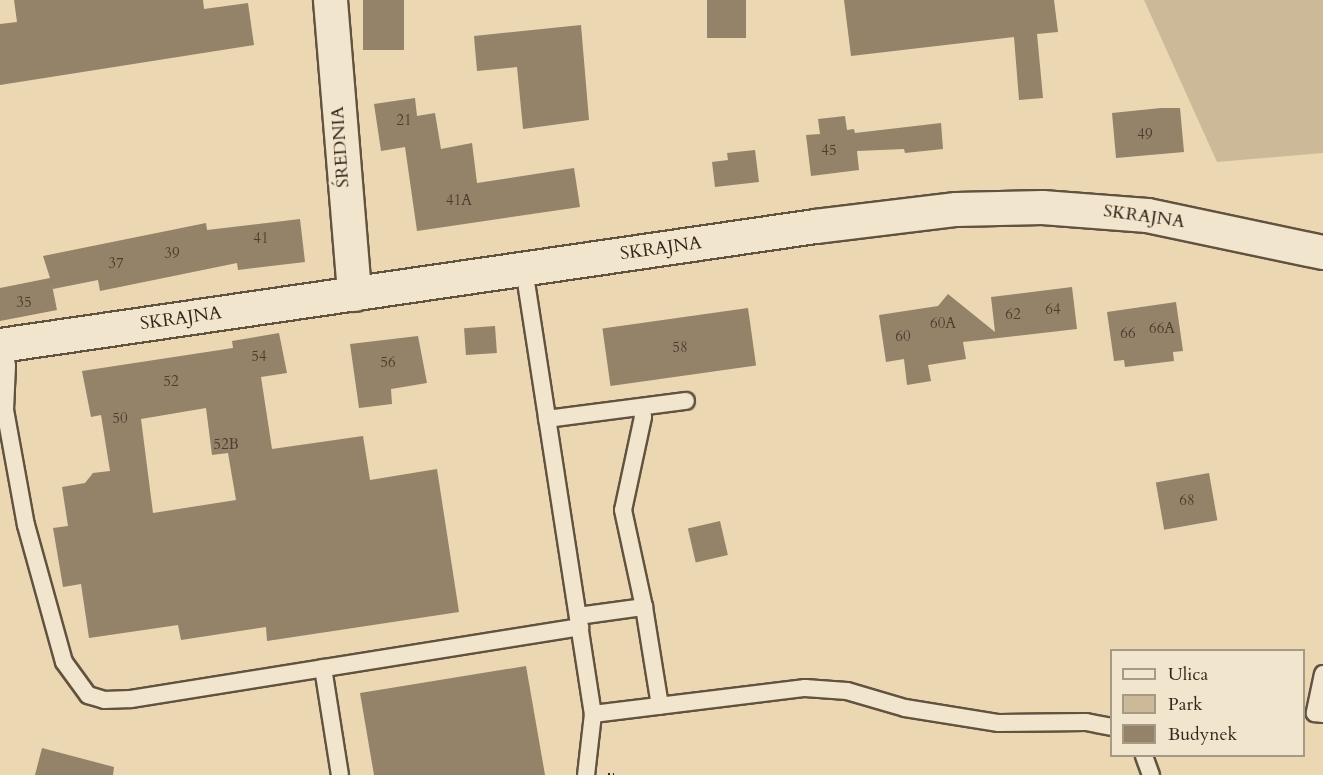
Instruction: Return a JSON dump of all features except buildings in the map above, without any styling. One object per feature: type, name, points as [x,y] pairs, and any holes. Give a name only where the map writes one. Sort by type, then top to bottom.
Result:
[{"type":"street","name":"ŚREDNIA","points":[[330,0],[354,294]]},
{"type":"street","name":"SKRAJNA","points":[[2,345],[862,220],[1002,207],[1077,208],[1147,215],[1323,252]]},
{"type":"lane","points":[[524,269],[593,714],[586,775]]},
{"type":"lane","points":[[2,345],[7,366],[5,410],[26,525],[63,662],[88,695],[104,700],[131,699],[323,668],[579,622],[644,608]]},
{"type":"lane","points":[[547,419],[686,401]]},
{"type":"lane","points":[[641,407],[643,417],[623,510],[644,608],[660,706]]},
{"type":"lane","points":[[323,668],[340,775]]},
{"type":"lane","points":[[1323,674],[1315,713],[1323,714]]},
{"type":"lane","points":[[593,714],[815,689],[847,691],[905,708],[999,723],[1086,722],[1110,727]]},
{"type":"lane","points":[[1144,757],[1151,775]]},
{"type":"path","points":[[608,775],[617,775]]},
{"type":"green space","points":[[1144,0],[1323,0],[1323,153],[1217,162]]}]
